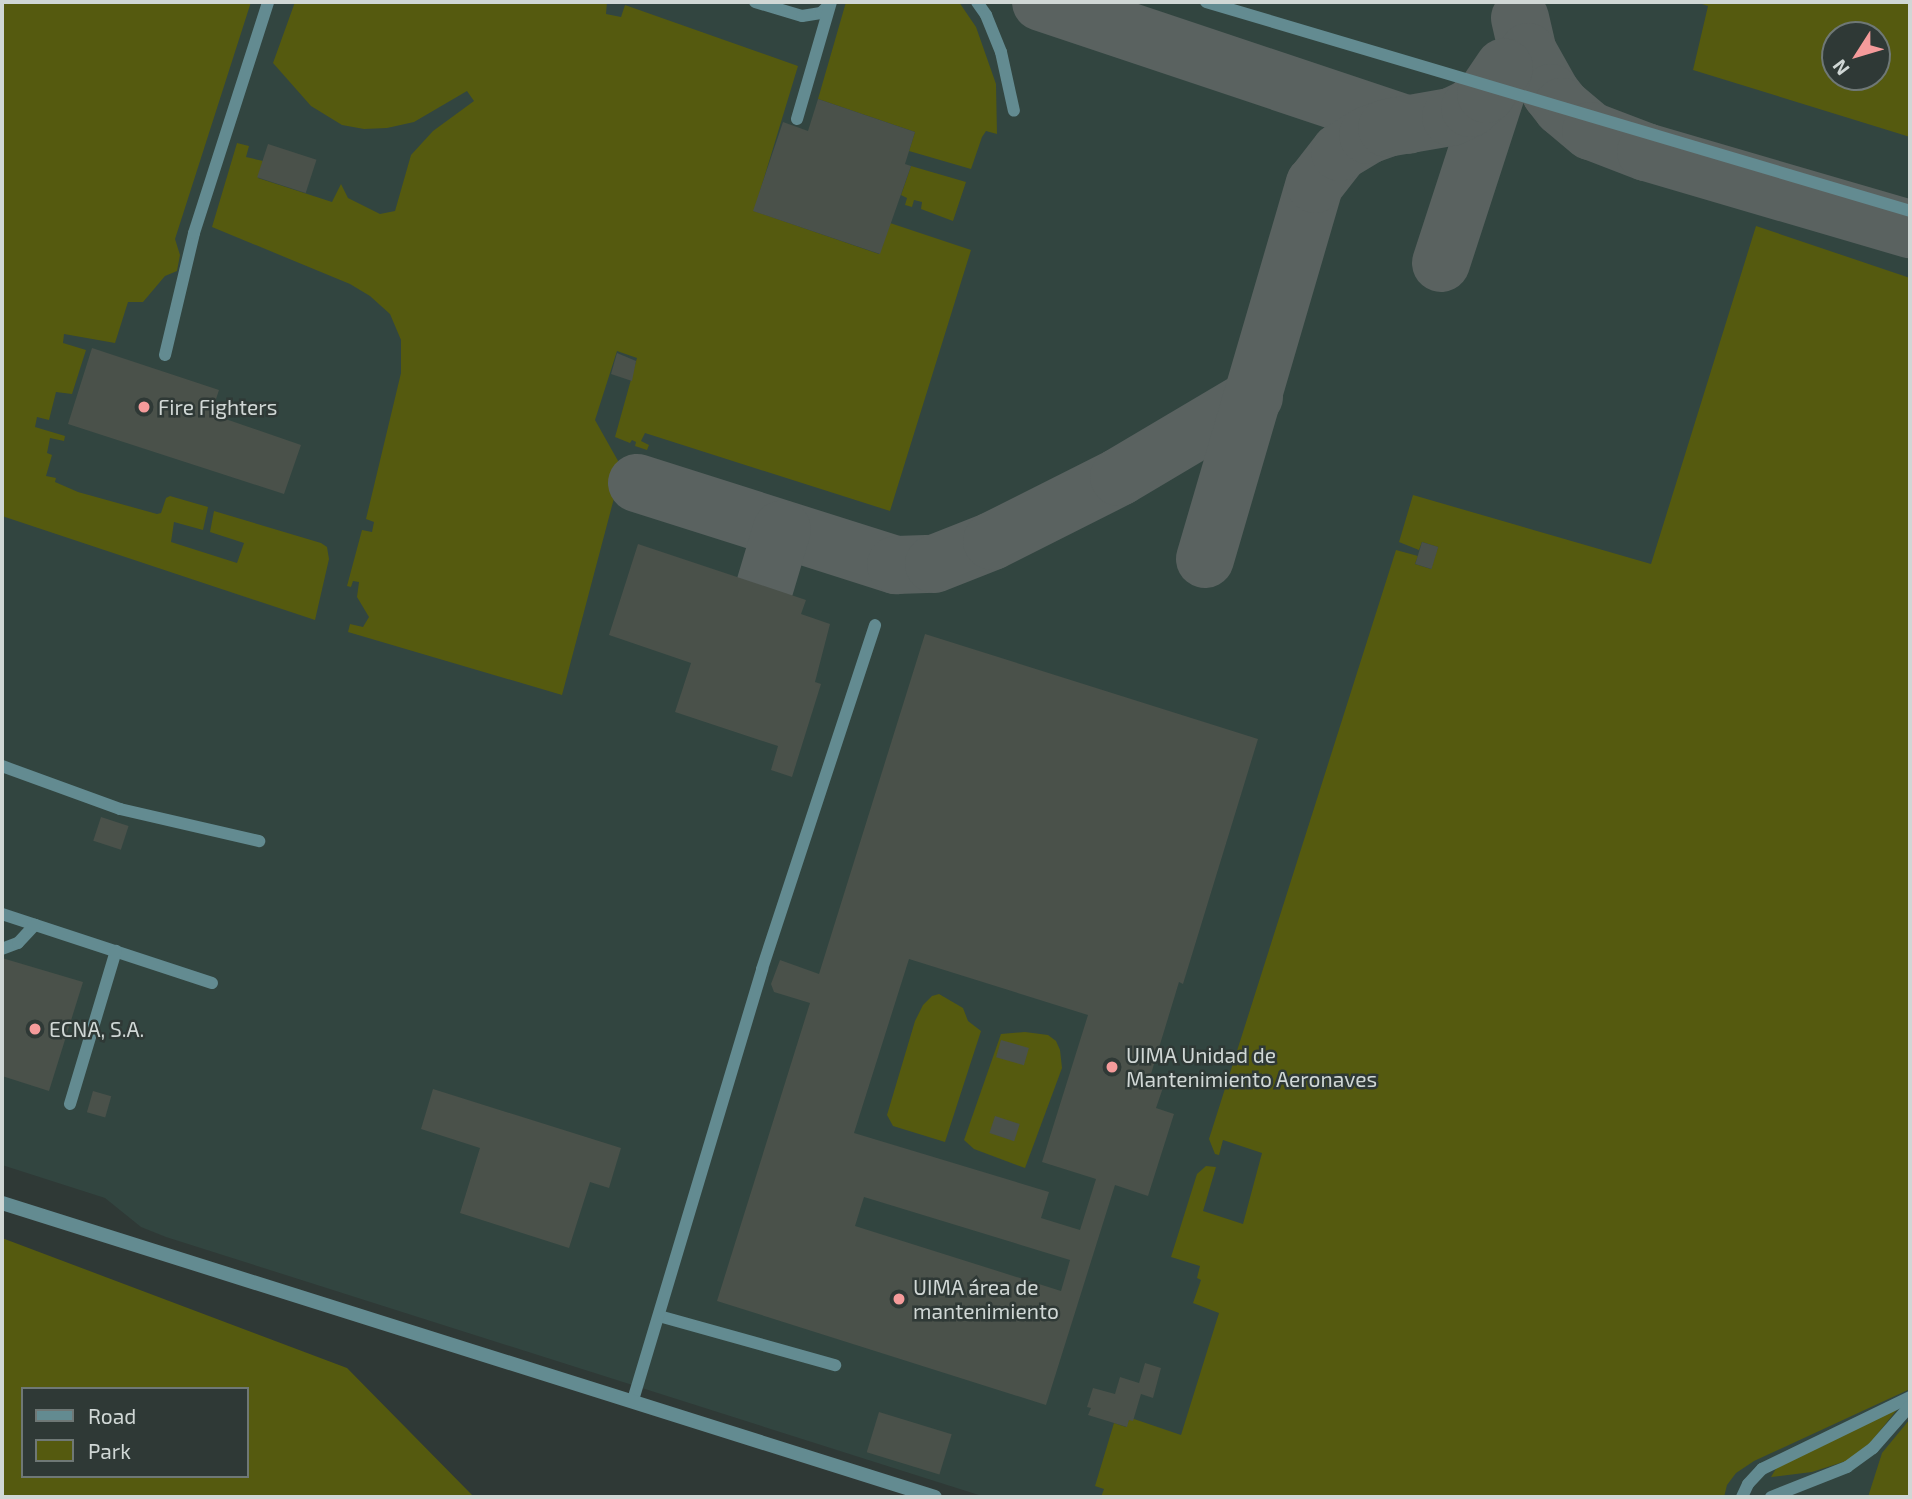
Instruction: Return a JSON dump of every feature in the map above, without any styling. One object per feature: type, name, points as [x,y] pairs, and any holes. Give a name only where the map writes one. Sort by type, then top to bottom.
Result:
[{"type":"street","points":[[2,1203],[308,1302],[633,1400],[935,1497]]},
{"type":"lane","points":[[164,355],[194,233],[268,2]]},
{"type":"lane","points":[[755,2],[794,14],[812,25],[819,40]]},
{"type":"lane","points":[[977,2],[1001,52],[1014,111]]},
{"type":"lane","points":[[1206,2],[1910,211]]},
{"type":"lane","points":[[794,14],[815,15],[830,3]]},
{"type":"lane","points":[[797,119],[830,3]]},
{"type":"lane","points":[[633,1400],[762,969],[875,625]]},
{"type":"lane","points":[[2,766],[120,809],[259,841]]},
{"type":"lane","points":[[2,914],[212,983]]},
{"type":"lane","points":[[2,949],[18,943],[35,925]]},
{"type":"lane","points":[[70,1104],[116,951]]},
{"type":"lane","points":[[659,1316],[835,1365]]},
{"type":"lane","points":[[1742,1497],[1748,1484],[1762,1469],[1910,1397]]},
{"type":"lane","points":[[1771,1497],[1847,1467],[1873,1448],[1910,1406]]},
{"type":"shaded area","points":[[2,2],[1910,2],[1910,1497],[985,1497],[166,1237],[141,1227],[105,1198],[2,1165]]},
{"type":"green space","points":[[2,2],[251,2],[175,239],[180,255],[177,271],[165,276],[143,302],[128,302],[115,343],[64,334],[63,343],[86,350],[72,394],[56,392],[49,420],[37,417],[35,427],[65,436],[64,441],[50,438],[47,453],[52,455],[46,476],[56,478],[55,482],[78,492],[157,514],[161,513],[166,498],[170,496],[208,507],[203,530],[174,522],[171,542],[237,563],[244,543],[210,532],[214,511],[327,547],[329,559],[315,620],[2,516]]},
{"type":"green space","points":[[295,2],[607,2],[606,14],[621,17],[625,5],[798,66],[754,211],[879,254],[890,223],[971,250],[890,511],[645,433],[641,441],[649,445],[647,450],[635,446],[636,442],[632,440],[630,443],[615,437],[637,358],[617,351],[595,420],[622,468],[562,695],[348,632],[350,624],[363,627],[369,617],[357,597],[359,582],[353,581],[351,587],[347,586],[362,530],[372,532],[374,522],[366,519],[401,373],[401,340],[390,314],[370,296],[350,284],[212,227],[237,143],[249,146],[246,157],[263,161],[258,178],[332,202],[341,184],[348,198],[380,214],[395,211],[411,155],[433,131],[474,101],[467,91],[414,122],[387,128],[364,129],[342,125],[311,106],[273,63]]},
{"type":"green space","points":[[846,2],[959,2],[976,27],[996,84],[997,134],[986,131],[971,169],[909,151],[915,132],[818,99]]},
{"type":"green space","points":[[1696,2],[1910,2],[1910,137],[1693,70],[1708,6]]},
{"type":"green space","points":[[911,166],[966,182],[953,221],[921,209],[922,202],[914,200],[912,207],[905,205],[907,198],[901,195]]},
{"type":"green space","points":[[1756,226],[1910,278],[1910,1389],[1754,1461],[1736,1473],[1727,1485],[1724,1497],[1101,1497],[1104,1489],[1095,1486],[1114,1423],[1126,1427],[1129,1420],[1134,1419],[1181,1435],[1219,1313],[1193,1303],[1201,1280],[1197,1278],[1200,1266],[1171,1257],[1197,1174],[1206,1166],[1216,1167],[1203,1211],[1243,1224],[1262,1153],[1223,1140],[1219,1155],[1215,1154],[1209,1139],[1396,550],[1418,556],[1415,564],[1431,569],[1438,547],[1422,542],[1419,550],[1399,542],[1413,495],[1651,564]]},
{"type":"green space","points":[[939,994],[963,1008],[968,1021],[981,1031],[945,1142],[893,1126],[887,1115],[915,1021],[923,1005],[932,996]]},
{"type":"green space","points":[[1025,1032],[1048,1035],[1056,1041],[1062,1068],[1025,1168],[974,1149],[964,1140],[1001,1034]]},
{"type":"green space","points":[[2,1238],[347,1368],[474,1497],[2,1497]]},
{"type":"green space","points":[[1900,1406],[1870,1443],[1846,1461],[1812,1472],[1771,1477],[1777,1467]]},
{"type":"green space","points":[[1910,1419],[1910,1497],[1868,1497],[1882,1453]]},
{"type":"building","points":[[818,99],[915,132],[905,164],[911,166],[880,254],[753,211],[783,122],[808,131]]},
{"type":"building","points":[[268,144],[317,160],[306,193],[257,177]]},
{"type":"building","name":"Fire Fighters","points":[[92,348],[219,390],[211,414],[301,445],[284,494],[68,424]]},
{"type":"building","points":[[617,353],[636,361],[632,381],[611,374]]},
{"type":"building","points":[[1422,542],[1438,547],[1432,569],[1415,564]]},
{"type":"building","points":[[638,544],[806,600],[801,614],[830,624],[815,682],[821,684],[792,777],[771,770],[778,746],[675,712],[691,663],[609,635]]},
{"type":"building","points":[[925,634],[1258,739],[1183,984],[1179,982],[1151,1074],[1166,1079],[1156,1108],[1174,1114],[1148,1196],[1115,1185],[1046,1405],[717,1301],[810,1003],[774,992],[771,984],[780,960],[819,974]],"holes":[[[909,959],[1088,1015],[1042,1162],[1096,1179],[1080,1230],[1041,1218],[1049,1192],[854,1133]],[[864,1197],[1070,1260],[1061,1291],[855,1226]]]},
{"type":"building","points":[[101,817],[129,826],[121,850],[93,841]]},
{"type":"building","name":"ECNA, S.A.","points":[[2,958],[83,982],[49,1091],[2,1076]]},
{"type":"building","points":[[1001,1040],[1029,1048],[1024,1065],[996,1057]]},
{"type":"building","points":[[433,1089],[621,1148],[609,1188],[590,1182],[569,1248],[460,1213],[480,1148],[421,1129]]},
{"type":"building","points":[[93,1091],[111,1096],[105,1117],[87,1112]]},
{"type":"building","points":[[995,1116],[1020,1124],[1014,1141],[989,1133]]},
{"type":"building","points":[[1145,1363],[1161,1368],[1153,1398],[1141,1394],[1133,1421],[1129,1420],[1127,1427],[1088,1415],[1091,1408],[1087,1407],[1093,1388],[1115,1394],[1120,1377],[1139,1383]]},
{"type":"building","points":[[879,1412],[952,1434],[939,1474],[867,1452]]},
{"type":"taxiway","points":[[1041,2],[1408,125]]},
{"type":"taxiway","points":[[1520,18],[1528,52],[1551,93],[1562,107],[1591,131],[1646,152],[1910,229]]},
{"type":"taxiway","points":[[1205,559],[1315,184],[1340,152],[1368,135],[1387,128],[1451,117],[1470,108],[1486,94],[1504,67]]},
{"type":"taxiway","points":[[1441,263],[1503,72]]},
{"type":"taxiway","points":[[637,483],[896,565],[934,564],[992,541],[1119,477],[1254,397]]},
{"type":"taxiway","points":[[765,586],[782,529]]},
{"type":"place","name":"Fire Fighters","points":[[144,407]]},
{"type":"place","name":"ECNA, S.A.","points":[[35,1029]]},
{"type":"place","name":"UIMA Unidad de Mantenimiento Aeronaves","points":[[1112,1067]]},
{"type":"place","name":"UIMA área de mantenimiento","points":[[899,1299]]}]
